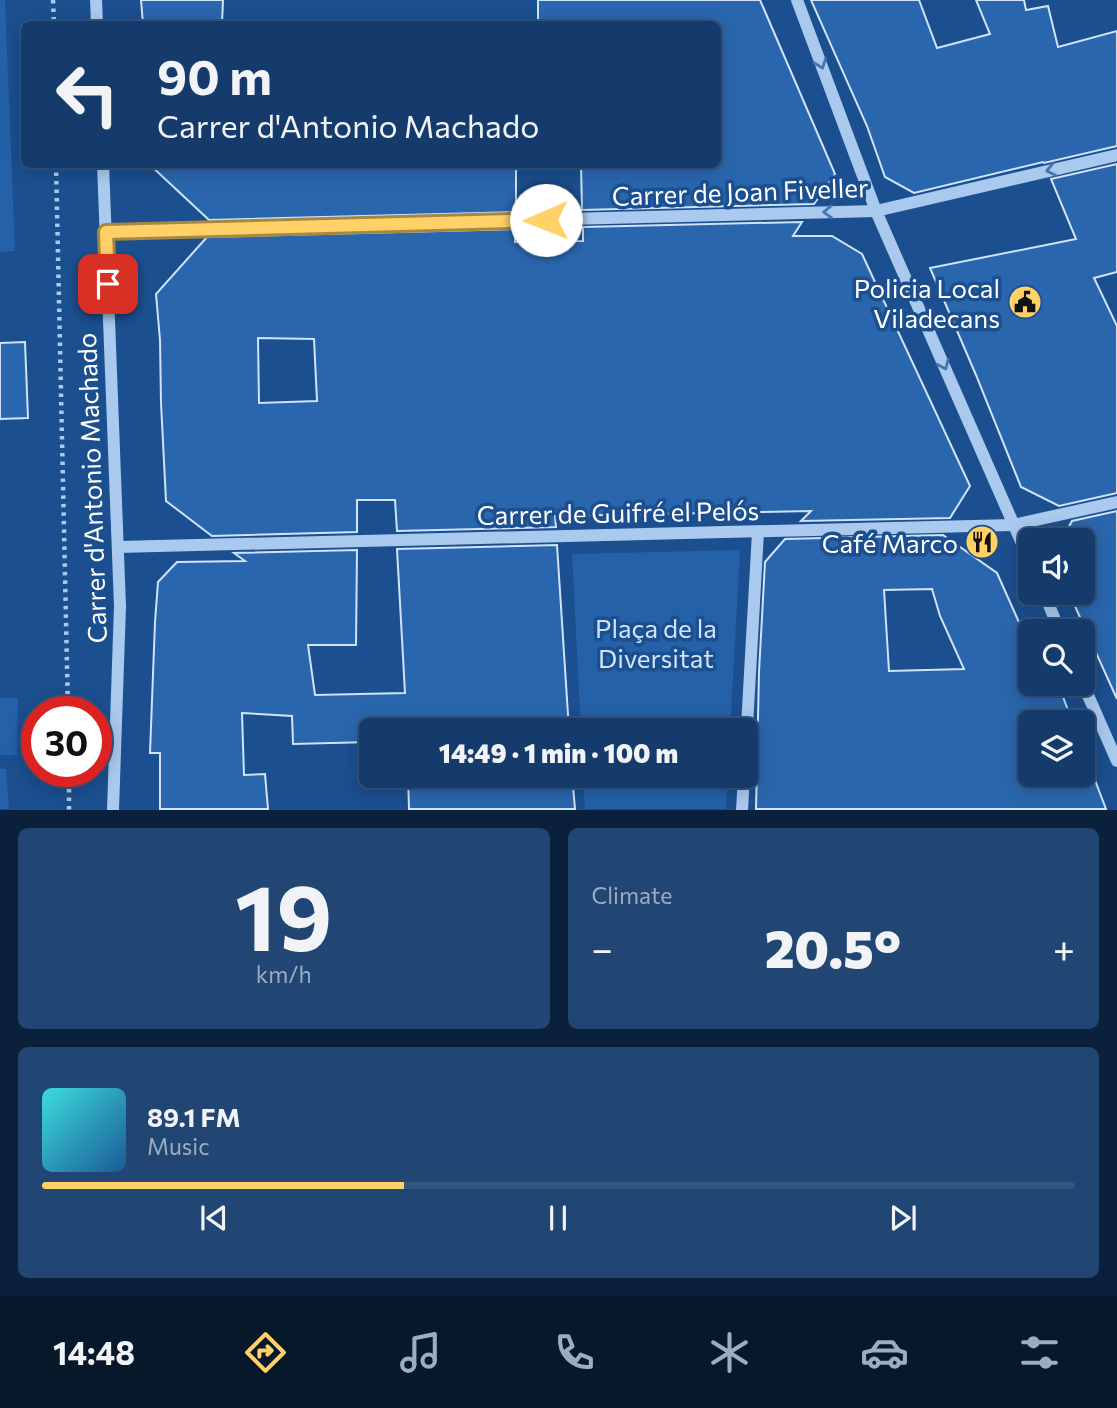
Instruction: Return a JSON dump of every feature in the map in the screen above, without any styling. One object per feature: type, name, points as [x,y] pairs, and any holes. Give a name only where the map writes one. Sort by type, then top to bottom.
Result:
[{"type":"street","points":[[96,0],[97,21]]},
{"type":"street","points":[[797,0],[876,211],[1018,536]]},
{"type":"street","name":"Carrer de Joan Fiveller","points":[[106,232],[876,211],[1117,155]]},
{"type":"street","name":"Carrer d'Antonio Machado","points":[[103,168],[120,606],[113,810]]},
{"type":"street","name":"Carrer de Guifré el Pelós","points":[[118,547],[1013,525],[1117,502]]},
{"type":"street","points":[[747,718],[758,532]]},
{"type":"street","points":[[1088,696],[1117,761]]},
{"type":"street","points":[[742,810],[743,788]]},
{"type":"path","points":[[53,0],[54,21]]},
{"type":"path","points":[[57,168],[68,696]]},
{"type":"path","points":[[69,787],[69,810]]},
{"type":"green space","points":[[0,0],[5,0],[15,251],[0,252]]},
{"type":"green space","name":"Plaça de la Diversitat","points":[[740,550],[731,718],[580,718],[572,554]]},
{"type":"green space","points":[[0,698],[18,698],[17,755],[0,755]]},
{"type":"green space","points":[[0,769],[6,769],[9,809],[0,809]]},
{"type":"green space","points":[[584,788],[727,788],[726,809],[585,809]]},
{"type":"building","points":[[141,0],[223,0],[222,21],[143,21]]},
{"type":"building","points":[[538,0],[760,0],[835,174],[814,204],[582,210],[581,168],[721,168],[721,21],[538,21]]},
{"type":"building","points":[[811,0],[919,0],[937,48],[990,34],[976,0],[1024,0],[1026,10],[1048,6],[1058,47],[1117,31],[1117,146],[914,193],[885,177],[867,126]]},
{"type":"building","points":[[1117,164],[1117,272],[1094,278],[1117,326],[1117,493],[1059,506],[1021,487],[930,268],[1076,239],[1051,179]]},
{"type":"building","points":[[153,168],[516,168],[516,212],[209,220]]},
{"type":"building","points":[[802,222],[793,236],[832,236],[862,254],[970,486],[950,518],[801,521],[811,511],[555,516],[556,527],[397,531],[395,500],[357,500],[357,532],[212,536],[166,501],[156,294],[207,237],[515,229],[515,242],[583,241],[583,227]],"holes":[[[258,338],[314,339],[317,401],[259,403]]]},
{"type":"building","points":[[25,342],[28,418],[0,419],[0,343]]},
{"type":"building","points":[[1117,511],[1117,699],[1095,650],[1095,619],[1081,619],[1074,605],[1095,605],[1095,528],[1068,528],[1072,521]]},
{"type":"building","points":[[943,535],[997,573],[1018,620],[1018,696],[1063,696],[1068,710],[1018,710],[1018,787],[1095,787],[1095,780],[1106,809],[756,809],[765,562],[785,539]],"holes":[[[932,589],[940,616],[964,669],[889,671],[884,590]]]},
{"type":"building","points":[[557,545],[568,718],[359,718],[359,742],[293,744],[292,716],[242,713],[244,775],[265,774],[268,809],[160,809],[160,753],[150,753],[158,582],[177,562],[245,561],[234,553],[357,550],[356,645],[308,645],[315,695],[405,693],[397,549]]},
{"type":"building","points":[[408,788],[573,788],[575,809],[409,809]]},
{"type":"place","name":"Policia Local Viladecans","points":[[1025,302]]},
{"type":"place","name":"Café Marco","points":[[982,542]]},
{"type":"route","points":[[108,284],[106,232],[546,220]]}]
